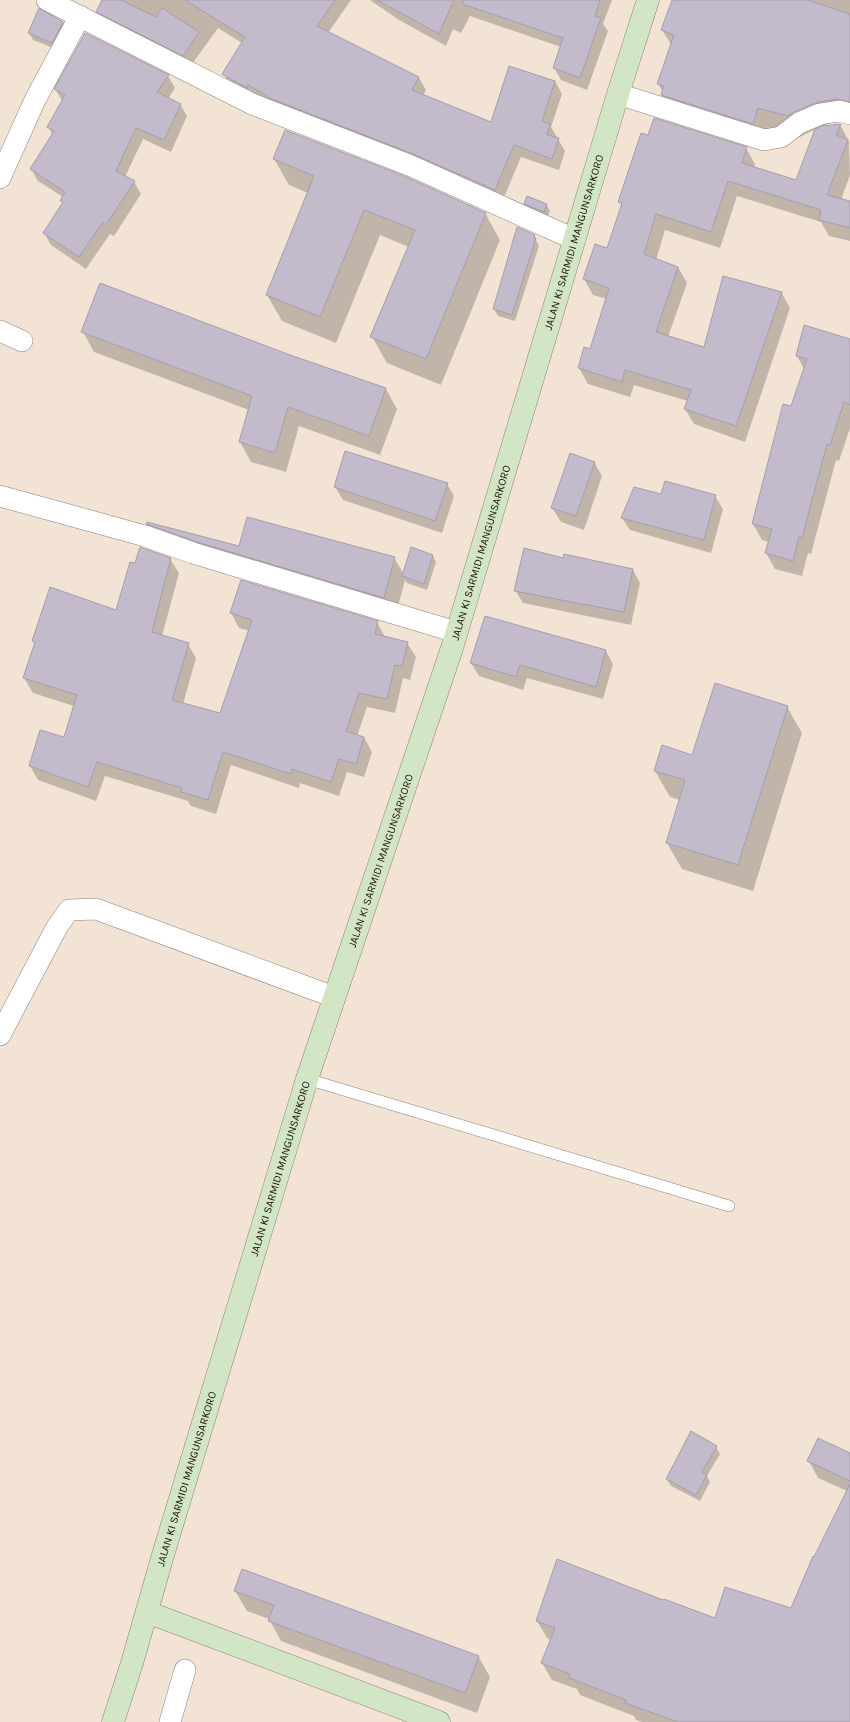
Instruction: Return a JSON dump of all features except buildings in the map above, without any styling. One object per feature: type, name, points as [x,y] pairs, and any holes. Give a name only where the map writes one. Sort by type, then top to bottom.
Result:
[{"type":"main road","name":"JALAN KI SARMIDI MANGUNSARKORO","points":[[113,1722],[147,1612],[162,1555],[307,1079],[456,632],[618,94],[648,0]]},
{"type":"main road","points":[[147,1612],[439,1722]]},
{"type":"street","points":[[47,0],[252,104],[409,165],[574,239]]},
{"type":"street","points":[[0,178],[35,100],[80,16]]},
{"type":"street","points":[[618,94],[764,140],[781,137],[799,124],[820,114],[839,112],[850,114]]},
{"type":"street","points":[[0,331],[22,341]]},
{"type":"street","points":[[0,496],[145,536],[193,553],[456,632]]},
{"type":"street","points":[[0,1035],[57,927],[69,910],[96,909],[334,997]]},
{"type":"street","points":[[170,1722],[184,1670]]},
{"type":"lane","points":[[307,1079],[729,1206]]}]
